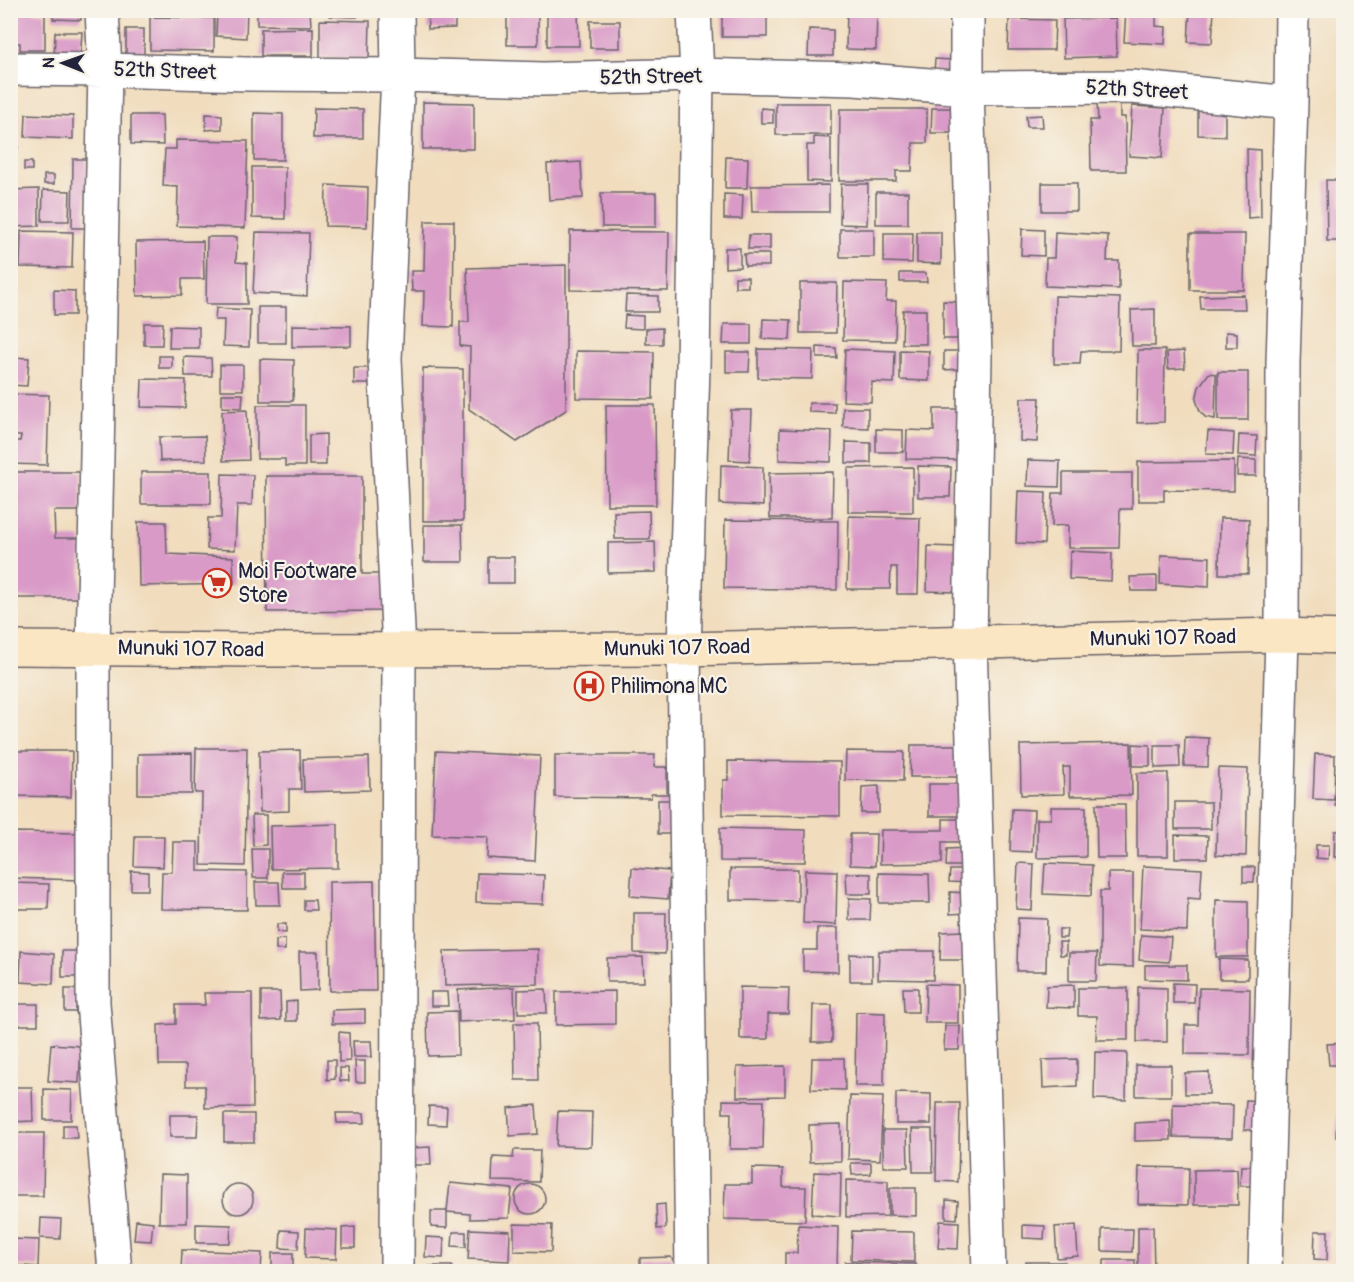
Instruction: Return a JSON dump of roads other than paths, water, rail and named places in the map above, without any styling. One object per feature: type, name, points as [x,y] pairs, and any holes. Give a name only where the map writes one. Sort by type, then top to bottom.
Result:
[{"type":"main road","name":"Munuki 107 Road","points":[[10,648],[684,649],[970,641],[1282,635],[1344,636]]},
{"type":"street","points":[[102,10],[105,70],[93,648],[93,1004],[115,1272]]},
{"type":"street","points":[[396,1272],[399,650],[385,359],[398,75],[398,10]]},
{"type":"street","points":[[692,1272],[684,649],[693,368],[697,75],[694,10]]},
{"type":"street","points":[[967,10],[975,357],[970,641],[989,1272]]},
{"type":"street","points":[[1265,1272],[1282,635],[1283,363],[1292,10]]},
{"type":"street","name":"52th Street","points":[[10,69],[543,79],[697,75],[854,79],[967,88],[1132,87],[1291,103]]},
{"type":"place","name":"Moi Footware Store","points":[[217,583]]},
{"type":"place","name":"Philimona MC","points":[[589,686]]}]
